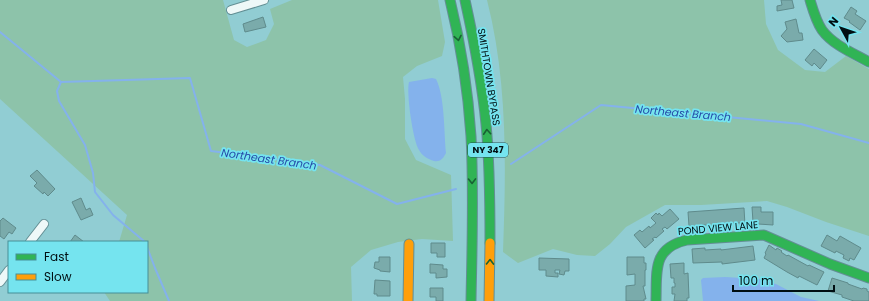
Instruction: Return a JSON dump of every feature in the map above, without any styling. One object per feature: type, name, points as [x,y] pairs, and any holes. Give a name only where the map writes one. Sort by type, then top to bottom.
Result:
[{"type":"main road","name":"NY 347","points":[[450,0],[462,62],[471,135],[471,301]]},
{"type":"main road","name":"SMITHTOWN BYPASS","points":[[465,0],[479,69],[486,126],[489,179],[489,301]]},
{"type":"main road","points":[[810,0],[815,16],[822,30],[835,41],[869,62]]},
{"type":"main road","name":"POND VIEW LANE","points":[[656,301],[657,264],[660,257],[671,244],[687,240],[764,235],[830,264],[869,278]]},
{"type":"main road","points":[[408,301],[410,244]]},
{"type":"street","points":[[231,10],[264,0]]},
{"type":"street","points":[[31,241],[44,224]]},
{"type":"street","points":[[0,282],[8,271]]},
{"type":"green space","points":[[0,0],[223,0],[234,40],[247,47],[266,40],[274,24],[270,9],[292,0],[438,0],[445,42],[442,56],[417,66],[403,77],[405,99],[405,139],[416,160],[451,175],[453,241],[422,239],[398,242],[371,250],[351,267],[352,301],[110,301],[105,293],[148,293],[148,241],[119,241],[127,215],[0,99]]},
{"type":"green space","points":[[487,0],[764,0],[766,24],[778,50],[805,70],[825,72],[846,56],[869,69],[869,236],[767,201],[701,205],[665,205],[626,227],[610,244],[595,256],[577,255],[553,249],[518,263],[503,252],[505,189],[504,125],[499,62]]},
{"type":"water","points":[[432,78],[436,79],[439,87],[444,115],[446,153],[441,160],[438,161],[434,161],[423,156],[420,152],[414,137],[408,96],[409,82]]},
{"type":"water","points":[[725,277],[760,279],[776,284],[801,297],[819,301],[703,301],[701,280],[703,278]]},
{"type":"building","points":[[781,0],[792,0],[794,8],[777,11],[777,6],[782,5]]},
{"type":"building","points":[[851,7],[857,11],[855,14],[866,21],[860,30],[844,18]]},
{"type":"building","points":[[263,17],[266,27],[245,32],[243,24]]},
{"type":"building","points":[[796,19],[799,33],[802,33],[803,40],[787,42],[781,36],[787,29],[785,22]]},
{"type":"building","points":[[814,49],[827,60],[820,69],[814,63],[812,66],[805,60]]},
{"type":"building","points":[[37,170],[55,189],[48,196],[44,192],[43,194],[34,186],[37,183],[30,176]]},
{"type":"building","points":[[81,198],[86,210],[90,208],[93,215],[81,220],[72,202]]},
{"type":"building","points":[[752,207],[761,207],[761,212],[773,212],[773,225],[758,224],[758,222],[753,222]]},
{"type":"building","points":[[744,208],[745,225],[740,226],[740,223],[732,223],[732,226],[724,224],[724,227],[712,225],[713,228],[709,228],[709,225],[700,225],[701,228],[693,228],[692,226],[689,226],[688,212]]},
{"type":"building","points":[[670,209],[679,219],[667,229],[665,227],[662,229],[664,231],[656,238],[655,237],[652,239],[654,240],[645,248],[634,235],[640,230],[642,232],[649,226],[650,228],[656,223],[651,218],[656,213],[658,215],[659,213],[662,216]]},
{"type":"building","points":[[3,218],[16,228],[12,234],[9,232],[4,239],[0,236],[0,221]]},
{"type":"building","points":[[75,235],[83,241],[71,241]]},
{"type":"building","points":[[827,235],[837,241],[840,236],[861,248],[854,260],[850,258],[849,261],[843,258],[844,255],[836,251],[835,253],[821,246]]},
{"type":"building","points":[[431,243],[445,243],[445,257],[437,257],[437,253],[431,253]]},
{"type":"building","points":[[769,245],[776,250],[777,248],[782,251],[781,252],[787,256],[788,255],[808,266],[809,265],[824,272],[817,285],[799,276],[798,278],[764,258]]},
{"type":"building","points":[[753,246],[755,260],[722,264],[722,262],[693,263],[692,249],[705,248],[705,250],[721,250]]},
{"type":"building","points":[[379,257],[390,257],[390,272],[380,271],[374,268],[375,262],[379,262]]},
{"type":"building","points":[[627,257],[644,257],[646,270],[645,286],[643,286],[646,299],[644,299],[644,301],[626,301],[626,286],[635,285],[635,274],[627,275]]},
{"type":"building","points":[[539,258],[569,259],[569,271],[565,271],[564,275],[559,274],[560,270],[555,270],[555,273],[558,273],[558,277],[546,276],[546,270],[539,270]]},
{"type":"building","points":[[684,263],[684,274],[688,273],[689,298],[687,298],[687,301],[674,301],[675,294],[672,294],[672,287],[675,287],[675,283],[674,278],[671,278],[670,264]]},
{"type":"building","points":[[430,264],[443,265],[443,269],[447,269],[447,277],[436,278],[436,273],[430,273]]},
{"type":"building","points":[[832,278],[862,289],[867,289],[869,292],[869,301],[854,301],[842,297],[842,295],[828,291]]},
{"type":"building","points":[[375,280],[390,281],[390,296],[377,296],[377,294],[374,294]]},
{"type":"building","points":[[430,288],[443,288],[443,301],[436,301],[436,297],[430,297]]},
{"type":"waterway","name":"Northeast Branch","points":[[0,32],[61,82],[190,78],[211,151],[320,165],[397,204],[456,189]]},
{"type":"waterway","points":[[61,82],[57,91],[59,101],[85,145],[93,173],[95,192],[113,215],[144,241]]},
{"type":"waterway","name":"Northeast Branch","points":[[511,164],[601,105],[801,124],[869,143]]},
{"type":"waterway","points":[[148,250],[169,301]]},
{"type":"traffic: fast","points":[[450,0],[464,68],[471,136],[473,198],[471,301]]},
{"type":"traffic: fast","points":[[465,0],[472,31],[486,124],[489,169],[490,243]]},
{"type":"traffic: fast","points":[[810,0],[822,30],[832,40],[869,62]]},
{"type":"traffic: fast","points":[[656,301],[657,271],[662,255],[676,244],[687,240],[764,235],[830,264],[869,278]]},
{"type":"traffic: slow","points":[[489,301],[490,243]]},
{"type":"traffic: slow","points":[[408,301],[409,244]]}]
